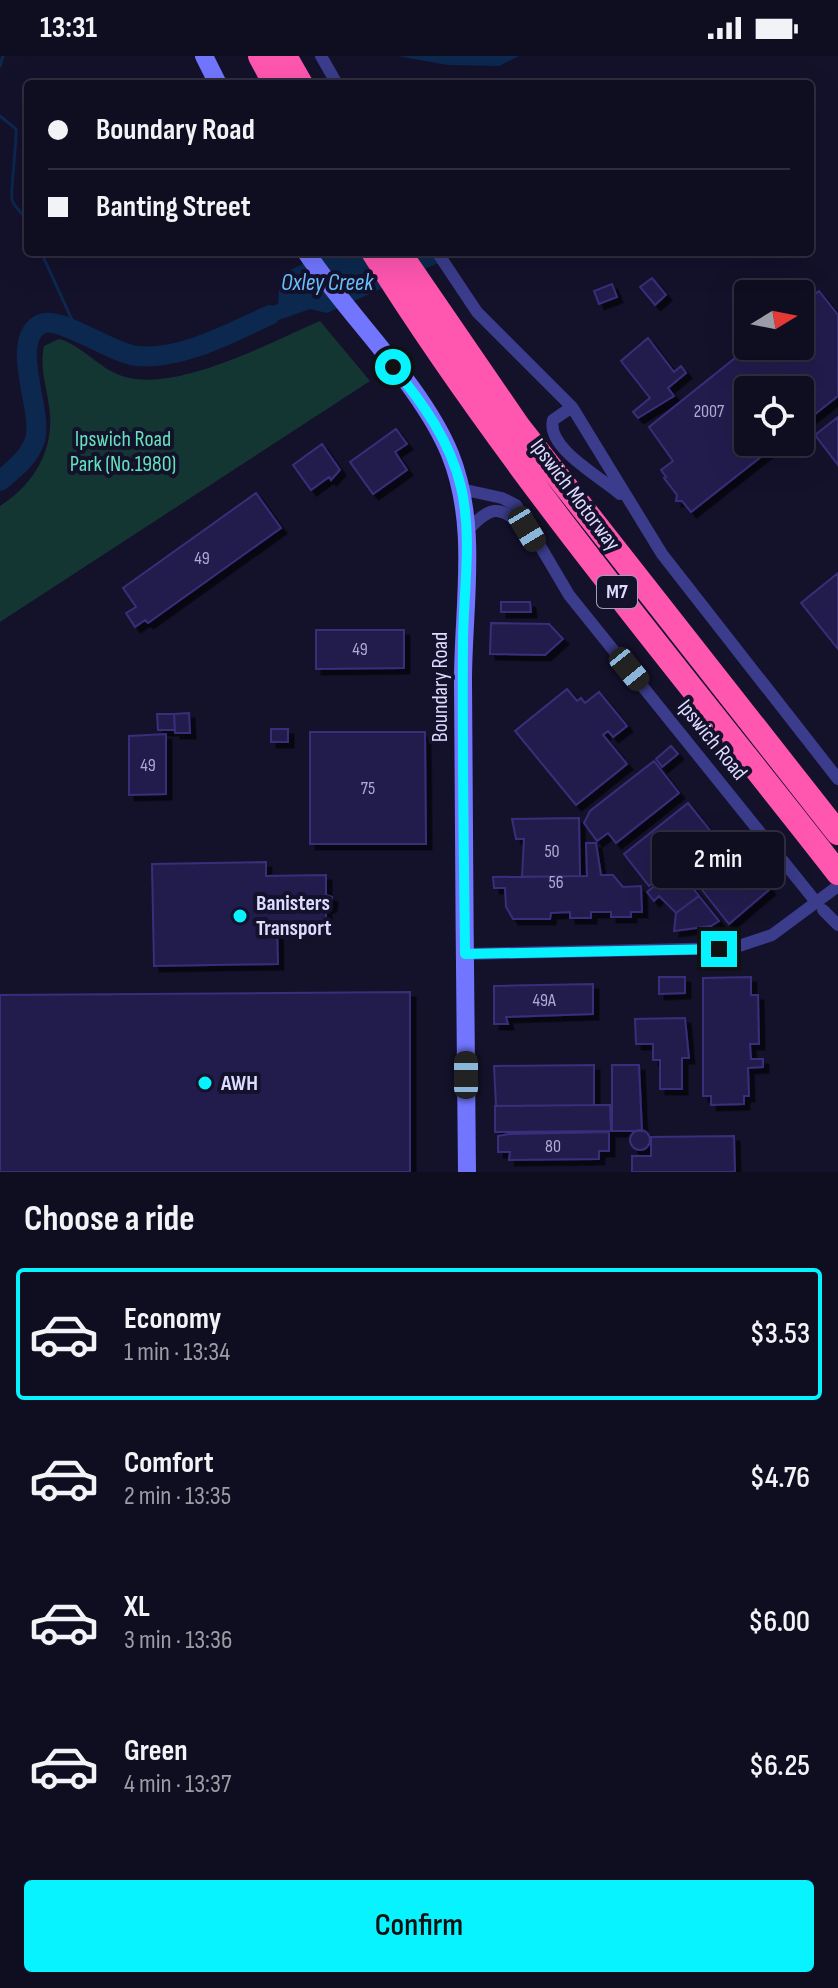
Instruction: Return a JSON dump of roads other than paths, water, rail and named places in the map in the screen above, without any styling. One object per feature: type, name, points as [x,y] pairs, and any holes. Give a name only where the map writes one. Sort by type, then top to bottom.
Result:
[{"type":"highway","points":[[260,56],[273,80]]},
{"type":"highway","points":[[285,56],[299,80]]},
{"type":"highway","name":"Ipswich Motorway","points":[[377,256],[416,298],[838,833]]},
{"type":"highway","name":"Ipswich Motorway","points":[[400,256],[416,298],[548,503],[838,873]]},
{"type":"main road","points":[[204,56],[216,80]]},
{"type":"main road","name":"Boundary Road","points":[[309,256],[356,323],[429,413],[449,453],[461,489],[467,531],[463,641],[467,1172]]},
{"type":"street","points":[[321,56],[335,80]]},
{"type":"street","points":[[440,256],[488,324],[572,407],[591,434],[627,501],[677,574],[838,779]]},
{"type":"street","points":[[572,407],[552,422],[557,441],[627,501]]},
{"type":"street","name":"Ipswich Road","points":[[461,489],[510,501],[520,510],[527,529],[569,595],[812,897]]},
{"type":"street","points":[[467,531],[481,515],[494,511],[509,514],[527,529]]},
{"type":"street","points":[[465,954],[733,948],[772,935],[838,886]]},
{"type":"street","points":[[823,910],[838,925]]},
{"type":"water","points":[[397,56],[519,56],[499,66],[448,65]]},
{"type":"water","name":"Oxley Creek","points":[[319,256],[454,256],[327,313],[310,309],[248,331],[241,318],[278,304],[280,275]]},
{"type":"waterway","points":[[0,66],[3,56]]},
{"type":"waterway","points":[[0,116],[16,129],[12,200],[24,216]]},
{"type":"waterway","points":[[43,256],[78,333]]},
{"type":"waterway","name":"Oxley Creek","points":[[0,481],[25,458],[35,440],[27,345],[32,333],[41,324],[60,325],[127,354],[154,356],[205,344],[270,315]]},
{"type":"place","name":"Banisters Transport","points":[[240,916]]},
{"type":"place","name":"AWH","points":[[205,1083]]},
{"type":"park label","name":"Ipswich Road Park (No.1980)","points":[[123,452]]}]
